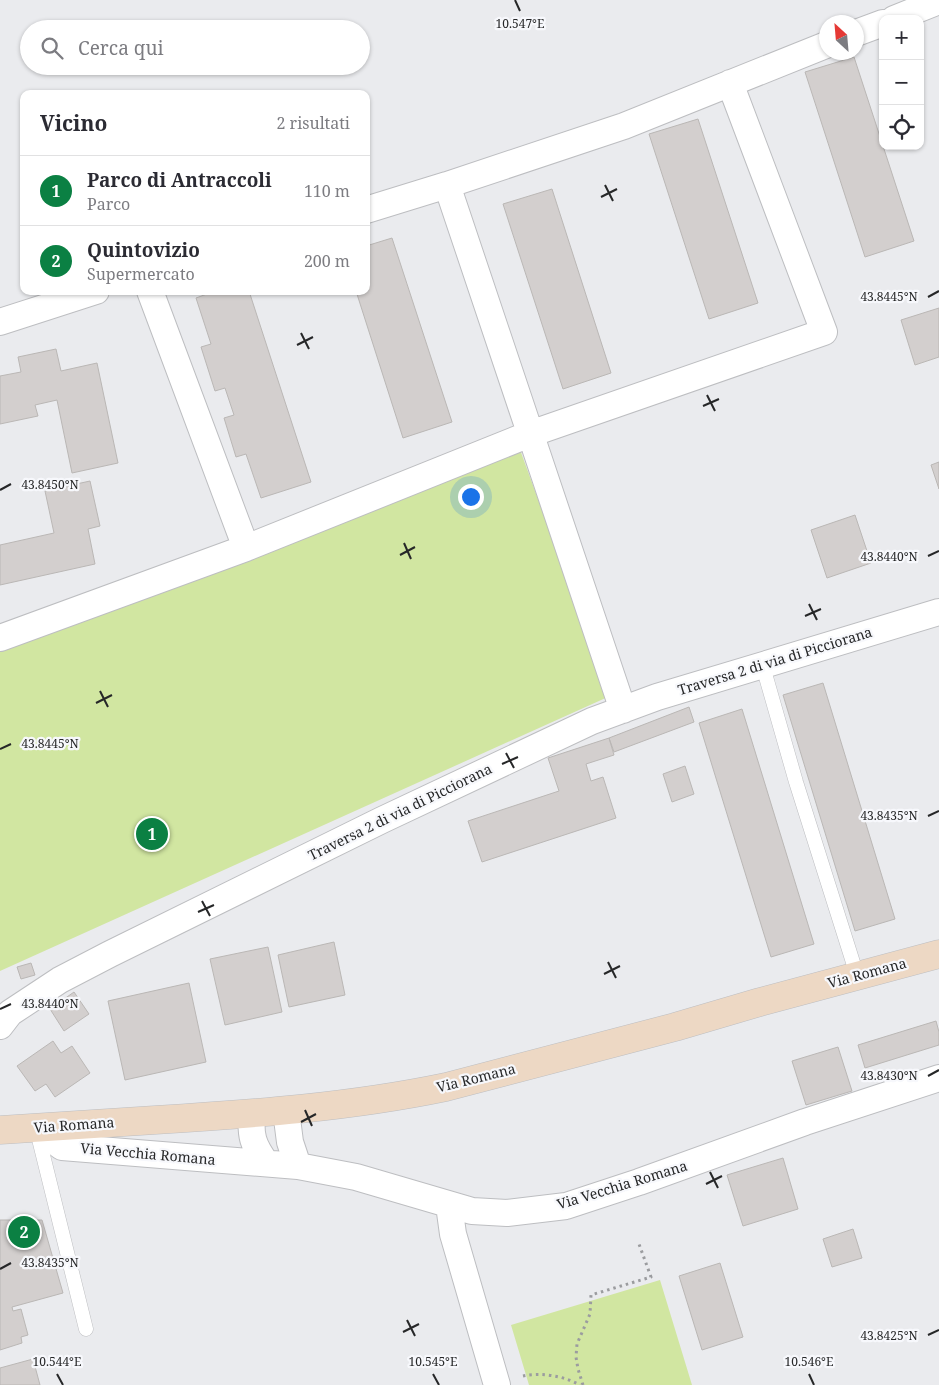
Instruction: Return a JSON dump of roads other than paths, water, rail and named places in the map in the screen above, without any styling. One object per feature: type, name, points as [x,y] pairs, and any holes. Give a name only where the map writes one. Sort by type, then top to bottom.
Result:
[{"type":"main road","name":"Via Romana","points":[[0,1130],[286,1111],[366,1101],[446,1086],[675,1027],[857,975],[939,954]]},
{"type":"street","points":[[904,15],[939,1]]},
{"type":"street","points":[[864,30],[879,24]]},
{"type":"street","points":[[370,209],[624,126],[819,48]]},
{"type":"street","points":[[0,638],[246,548],[530,434],[824,332],[730,83]]},
{"type":"street","points":[[447,185],[623,710]]},
{"type":"street","points":[[0,322],[84,295]]},
{"type":"street","points":[[151,295],[246,548]]},
{"type":"street","name":"Traversa 2 di via di Picciorana","points":[[0,1026],[10,1013],[60,980],[110,954],[382,820],[592,721],[666,694],[939,612]]},
{"type":"street","name":"Via Vecchia Romana","points":[[36,1128],[62,1147],[298,1166],[356,1177],[472,1211],[507,1213],[566,1206],[805,1122],[939,1078]]},
{"type":"street","points":[[286,1111],[290,1142],[298,1166]]},
{"type":"street","points":[[252,1113],[253,1141],[266,1163]]},
{"type":"street","points":[[449,1205],[453,1234],[496,1384]]},
{"type":"lane","points":[[766,677],[796,782],[857,975]]},
{"type":"lane","points":[[36,1128],[86,1330]]},
{"type":"place","name":"Parco di Antraccoli","points":[[152,834]]},
{"type":"place","name":"Quintovizio","points":[[24,1232]]}]
